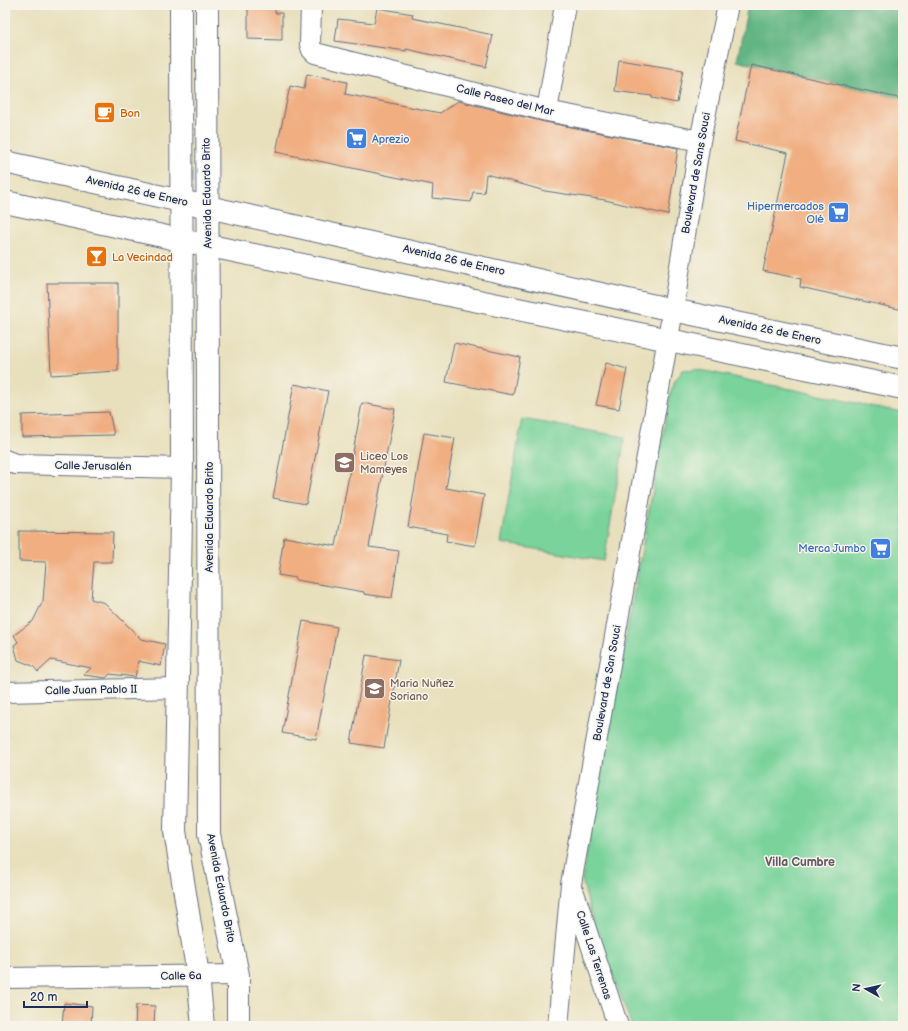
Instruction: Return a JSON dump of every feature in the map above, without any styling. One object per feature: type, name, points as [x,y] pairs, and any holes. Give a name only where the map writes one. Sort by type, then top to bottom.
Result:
[{"type":"street","points":[[181,5],[182,468],[175,832],[198,976],[202,1026]]},
{"type":"street","name":"Avenida Eduardo Brito","points":[[207,5],[209,834],[238,975],[238,1026]]},
{"type":"street","name":"Calle Paseo del Mar","points":[[311,5],[312,50],[315,53],[547,111],[700,141]]},
{"type":"street","points":[[547,111],[565,5]]},
{"type":"street","name":"Boulevard de Sans Souci","points":[[667,341],[674,310],[700,141],[728,5]]},
{"type":"street","name":"Avenida 26 de Enero","points":[[5,162],[674,310],[903,358]]},
{"type":"street","points":[[5,202],[208,246],[903,388]]},
{"type":"street","name":"Boulevard de San Souci","points":[[558,1026],[571,884],[667,341]]},
{"type":"street","name":"Calle Jerusalén","points":[[5,460],[15,464],[182,468]]},
{"type":"street","name":"Calle Juan Pablo II","points":[[5,692],[177,688]]},
{"type":"street","name":"Calle Las Terrenas","points":[[571,884],[618,1026]]},
{"type":"street","name":"Calle 6a","points":[[5,978],[238,975]]},
{"type":"green space","points":[[748,5],[903,5],[903,99],[737,61]]},
{"type":"green space","points":[[696,369],[903,413],[903,1026],[632,1026],[594,926],[582,879],[670,395],[675,381],[683,370]]},
{"type":"green space","points":[[522,419],[625,437],[604,561],[501,543]]},
{"type":"building","points":[[248,5],[275,5],[275,13],[282,13],[282,40],[248,39]]},
{"type":"building","points":[[377,8],[413,14],[412,18],[493,35],[486,67],[406,49],[406,51],[335,41],[338,19],[374,23]]},
{"type":"building","points":[[619,60],[683,70],[677,103],[652,98],[652,96],[615,91]]},
{"type":"building","name":"Hipermercados Olé","points":[[751,65],[903,99],[903,310],[800,287],[801,279],[763,271],[788,153],[735,141]]},
{"type":"building","points":[[307,74],[347,82],[345,94],[440,113],[458,101],[545,122],[678,148],[668,215],[605,200],[545,191],[486,174],[484,193],[473,192],[471,202],[432,198],[433,185],[276,152],[290,86],[304,89]]},
{"type":"building","points":[[47,283],[118,283],[118,371],[51,375]]},
{"type":"building","points":[[454,343],[520,357],[513,395],[446,382]]},
{"type":"building","points":[[606,363],[627,369],[619,409],[596,405]]},
{"type":"building","points":[[294,384],[328,391],[306,504],[273,498]]},
{"type":"building","points":[[362,403],[395,409],[369,547],[399,551],[392,598],[364,594],[364,592],[296,580],[296,578],[278,575],[284,537],[336,546]]},
{"type":"building","points":[[109,412],[114,435],[22,437],[22,415]]},
{"type":"building","points":[[424,433],[455,438],[446,488],[484,495],[475,546],[446,541],[447,534],[408,527]]},
{"type":"building","points":[[19,531],[113,532],[112,562],[94,562],[91,599],[105,603],[141,639],[165,644],[161,666],[138,661],[135,677],[110,674],[106,678],[84,675],[91,668],[51,660],[38,672],[33,666],[18,660],[14,645],[18,642],[14,635],[33,621],[43,601],[46,562],[19,561]]},
{"type":"building","points":[[303,621],[337,627],[316,739],[282,733]]},
{"type":"building","points":[[366,655],[399,660],[384,748],[351,743]]},
{"type":"building","points":[[64,1003],[92,1006],[91,1026],[62,1026]]},
{"type":"building","points":[[136,1005],[155,1006],[154,1026],[135,1026]]},
{"type":"place","name":"Bon","points":[[105,113]]},
{"type":"place","name":"Aprezio","points":[[356,139]]},
{"type":"place","name":"Hipermercados Olé","points":[[839,212]]},
{"type":"place","name":"La Vecindad","points":[[96,257]]},
{"type":"place","name":"Liceo Los Mameyes","points":[[344,462]]},
{"type":"place","name":"Merca Jumbo","points":[[881,548]]},
{"type":"place","name":"Maria Nuñez Soriano","points":[[375,689]]},
{"type":"district","name":"Villa Cumbre","points":[[800,862]]}]
